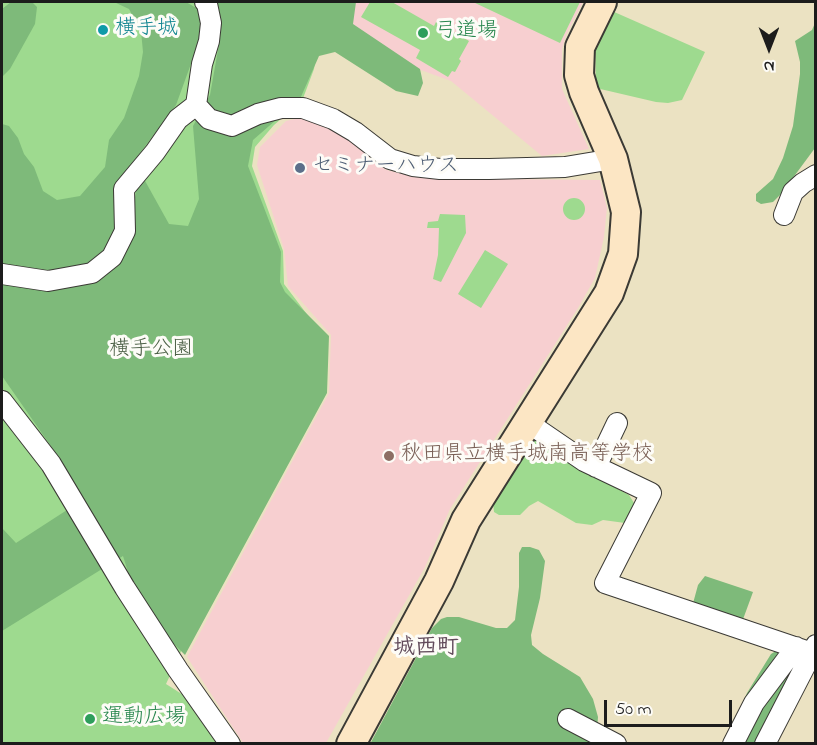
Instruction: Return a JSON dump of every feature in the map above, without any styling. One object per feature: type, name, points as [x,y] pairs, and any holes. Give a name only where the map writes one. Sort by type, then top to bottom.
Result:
[{"type":"street","points":[[2,274],[48,281],[92,273],[112,257],[125,231],[124,189],[155,152],[178,118],[196,105],[202,64],[210,40],[211,23],[205,2]]},
{"type":"street","points":[[351,744],[439,581],[466,520],[609,293],[622,254],[627,212],[613,159],[579,75],[580,47],[602,2]]},
{"type":"street","points":[[196,105],[209,119],[232,126],[258,114],[281,108],[303,108],[333,119],[355,132],[390,159],[413,166],[440,169],[489,169],[565,166],[613,159]]},
{"type":"street","points":[[784,215],[793,192],[816,175]]},
{"type":"street","points":[[2,400],[51,464],[125,588],[178,670],[230,744]]},
{"type":"street","points":[[527,422],[584,461],[651,493],[605,583],[808,648]]},
{"type":"street","points":[[596,467],[617,423]]},
{"type":"street","points":[[733,744],[754,703],[808,648]]},
{"type":"street","points":[[765,744],[808,648]]},
{"type":"street","points":[[568,719],[616,744]]},
{"type":"shaded area","points":[[309,2],[583,2],[566,35],[562,49],[562,89],[589,149],[542,156],[451,81],[325,35]]},
{"type":"shaded area","name":"秋田県立横手城南高等学校","points":[[299,118],[312,121],[346,136],[387,170],[399,173],[500,179],[600,180],[607,208],[604,237],[595,278],[450,509],[425,567],[326,743],[243,743],[187,657],[329,393],[331,335],[288,286],[284,249],[257,165],[260,147],[286,121]]},
{"type":"green space","name":"横手公園","points":[[2,2],[302,2],[319,38],[314,69],[302,101],[274,125],[255,147],[252,166],[283,251],[284,284],[325,338],[166,684],[188,698],[217,743],[2,743]]},
{"type":"green space","points":[[11,2],[32,2],[37,7],[35,24],[10,69],[2,77],[2,9]]},
{"type":"green space","points":[[114,2],[186,2],[198,9],[202,24],[200,39],[176,105],[122,177],[117,229],[101,253],[88,263],[72,270],[56,271],[2,264],[2,124],[9,126],[18,138],[24,154],[34,167],[43,191],[57,200],[80,196],[105,167],[109,140],[124,118],[139,76],[143,52],[141,31],[129,9]]},
{"type":"green space","points":[[215,2],[356,2],[353,24],[420,69],[423,83],[418,96],[396,91],[335,52],[319,56],[300,99],[253,140],[248,166],[281,252],[280,282],[285,292],[329,336],[327,393],[185,655],[160,630],[135,594],[123,556],[2,631],[2,528],[16,543],[84,499],[55,452],[2,376],[2,283],[105,275],[124,256],[135,230],[133,206],[138,184],[144,179],[169,224],[188,226],[199,199],[193,126],[210,95],[221,33]]},
{"type":"green space","name":"弓道場","points":[[370,2],[392,2],[434,26],[436,22],[469,41],[455,72],[452,71],[448,77],[416,58],[420,50],[361,17]]},
{"type":"green space","points":[[473,2],[580,2],[560,43]]},
{"type":"green space","points":[[612,11],[705,52],[682,100],[668,103],[656,102],[596,88],[595,39]]},
{"type":"green space","points":[[815,23],[815,148],[781,194],[773,202],[761,204],[756,201],[756,194],[773,179],[783,158],[793,126],[800,74],[795,41],[812,30]]},
{"type":"green space","points":[[574,198],[582,201],[585,209],[582,217],[574,220],[566,217],[563,209],[566,201]]},
{"type":"green space","points":[[440,214],[465,215],[466,233],[441,282],[433,279],[438,255],[439,228],[427,228],[428,222],[438,221]]},
{"type":"green space","points":[[485,250],[508,264],[481,308],[458,294]]},
{"type":"green space","points":[[534,437],[596,477],[629,495],[634,503],[625,523],[603,520],[592,525],[576,523],[538,501],[520,515],[499,515],[494,512],[493,502]]},
{"type":"green space","points":[[522,547],[539,550],[545,561],[540,598],[531,635],[532,645],[580,677],[593,699],[598,717],[596,743],[370,744],[432,628],[441,619],[459,617],[496,628],[507,628],[515,620],[519,587],[519,553]]},
{"type":"green space","points":[[705,576],[753,592],[742,622],[692,607],[698,585]]},
{"type":"green space","points":[[779,649],[803,664],[758,743],[725,744],[747,693],[771,654]]},
{"type":"place","name":"横手城","points":[[103,30]]},
{"type":"place","name":"弓道場","points":[[423,33]]},
{"type":"place","name":"セミナーハウス","points":[[300,168]]},
{"type":"place","name":"秋田県立横手城南高等学校","points":[[389,456]]},
{"type":"place","name":"運動広場","points":[[90,719]]},
{"type":"district","name":"城西町","points":[[426,649]]}]
